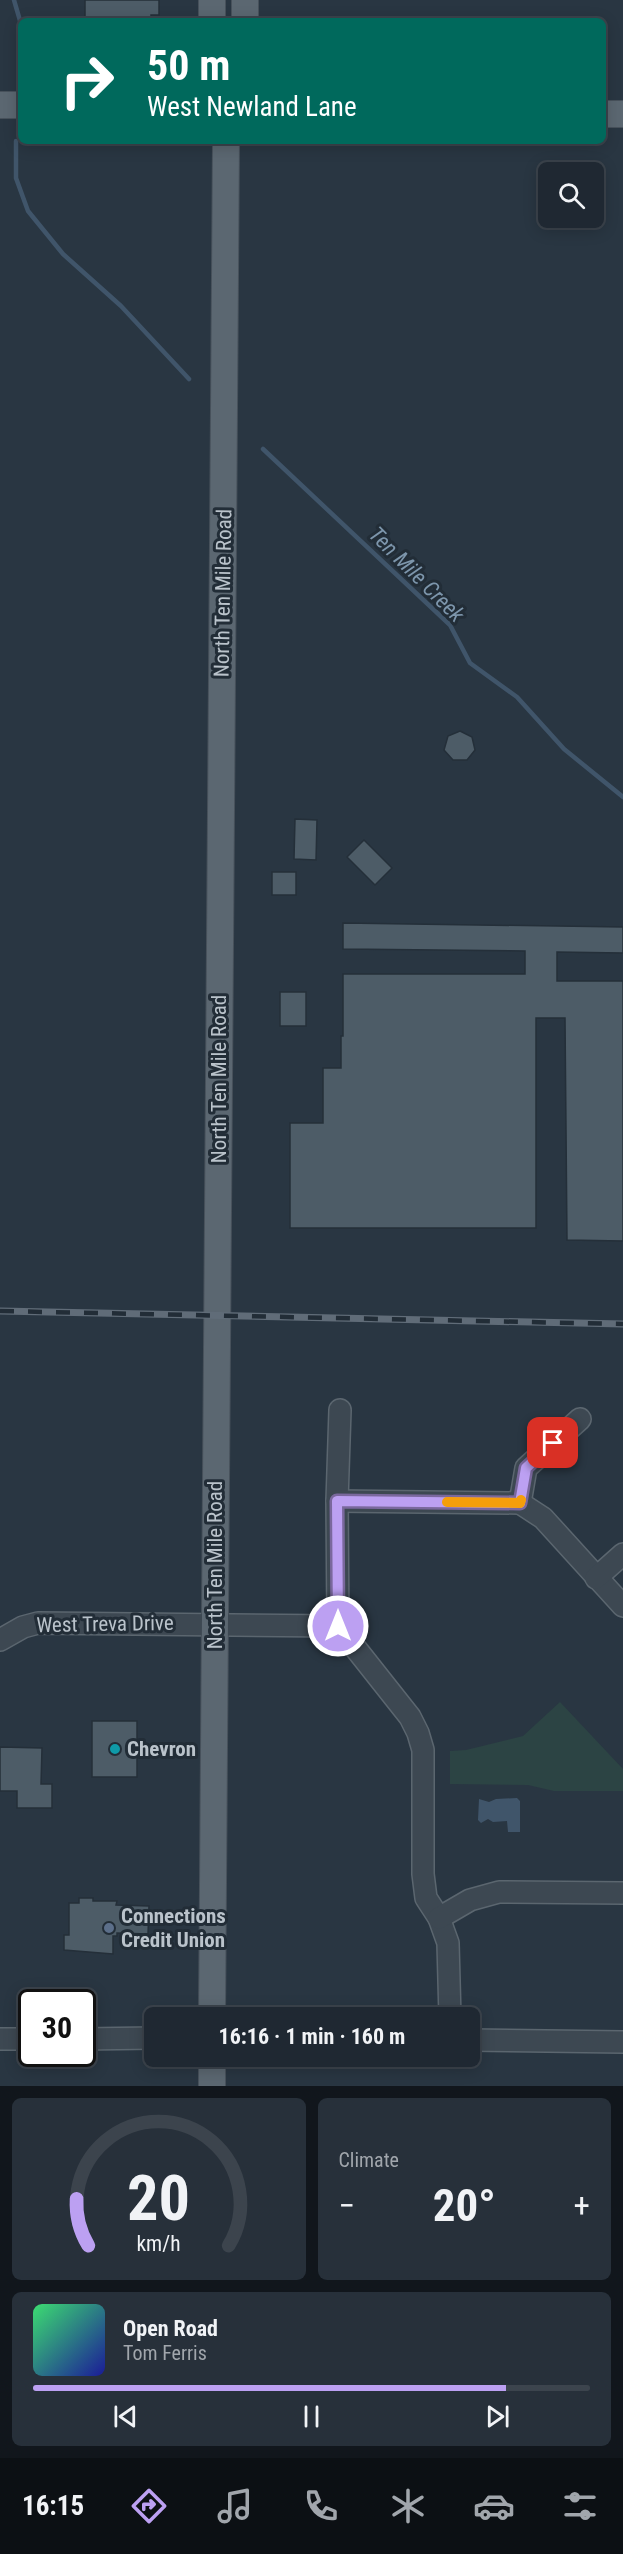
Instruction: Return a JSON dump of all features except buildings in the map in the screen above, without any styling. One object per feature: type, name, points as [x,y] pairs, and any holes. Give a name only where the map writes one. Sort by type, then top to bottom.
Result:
[{"type":"main road","points":[[212,0],[213,18]]},
{"type":"main road","points":[[245,0],[245,18]]},
{"type":"main road","points":[[0,105],[18,105]]},
{"type":"main road","points":[[606,114],[623,114]]},
{"type":"main road","name":"North Ten Mile Road","points":[[212,2007],[226,144]]},
{"type":"main road","points":[[212,2067],[212,2086]]},
{"type":"street","points":[[340,1410],[337,1501],[338,1626],[410,1717],[423,1750],[423,1874],[426,1898],[439,1918],[448,1943],[450,2007]]},
{"type":"street","points":[[520,1503],[526,1468],[580,1419]]},
{"type":"street","points":[[337,1501],[520,1503],[543,1518],[623,1606]]},
{"type":"street","points":[[596,1578],[623,1554]]},
{"type":"street","name":"West Treva Drive","points":[[0,1640],[22,1627],[38,1623],[338,1626]]},
{"type":"street","points":[[439,1918],[470,1900],[499,1892],[623,1893]]},
{"type":"street","points":[[96,2038],[144,2038]]},
{"type":"street","points":[[0,2039],[18,2039]]},
{"type":"street","points":[[480,2040],[623,2043]]},
{"type":"green space","points":[[560,1702],[623,1769],[623,1791],[554,1791],[528,1785],[450,1784],[450,1751],[466,1750],[523,1736]]},
{"type":"water","points":[[517,1798],[520,1801],[520,1832],[508,1832],[507,1821],[493,1822],[488,1819],[481,1823],[478,1820],[479,1799],[489,1802],[496,1799]]},
{"type":"waterway","name":"Ten Mile Creek","points":[[14,0],[19,18]]},
{"type":"waterway","name":"Ten Mile Creek","points":[[16,141],[16,178],[28,211],[63,254],[121,306],[189,379]]},
{"type":"waterway","name":"Ten Mile Creek","points":[[263,449],[450,625],[470,663],[517,697],[564,749],[623,797]]},
{"type":"railway","points":[[0,1311],[623,1324]]},
{"type":"slow traffic","points":[[447,1502],[520,1503],[521,1500]]},
{"type":"place","name":"Chevron","points":[[115,1749]]},
{"type":"place","name":"Connections Credit Union","points":[[109,1928]]},
{"type":"route","points":[[338,1626],[337,1501],[520,1503],[526,1468],[553,1443]]}]
